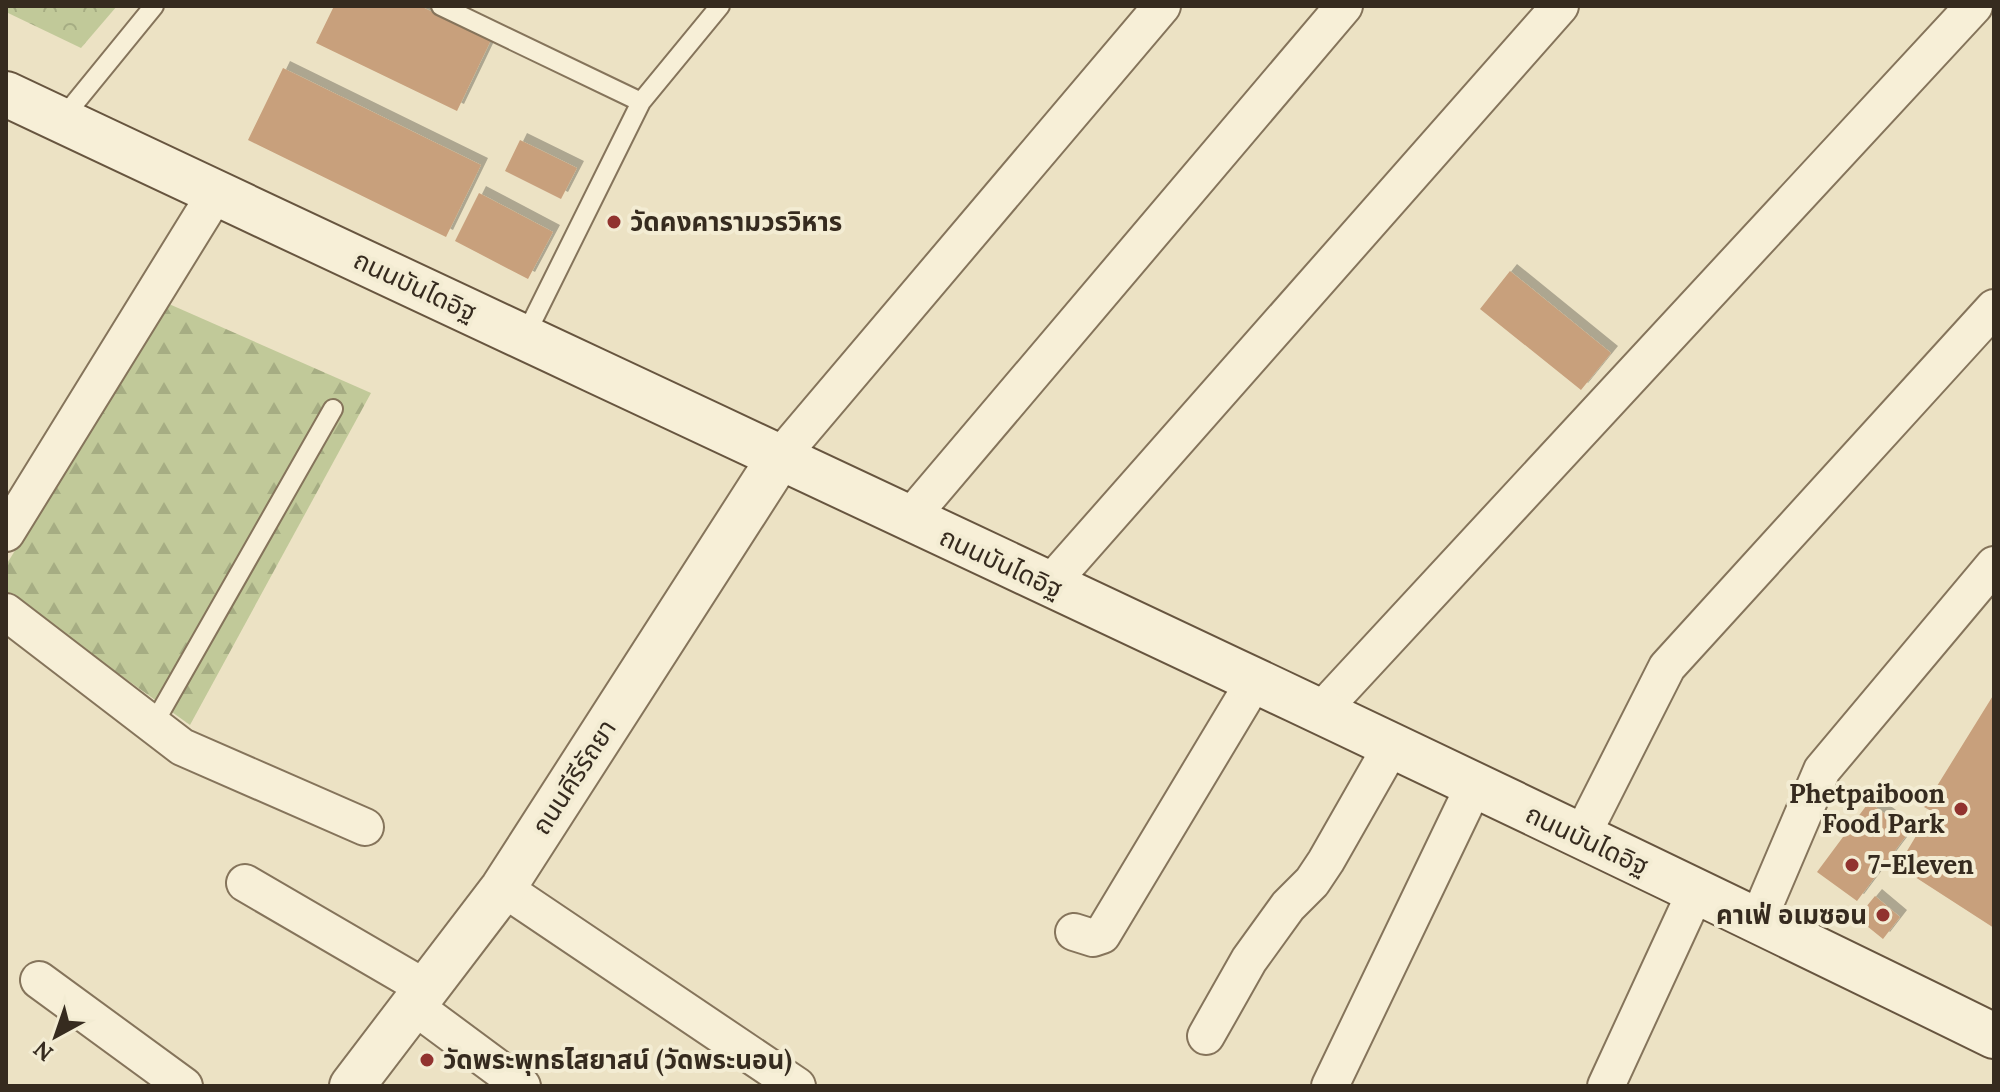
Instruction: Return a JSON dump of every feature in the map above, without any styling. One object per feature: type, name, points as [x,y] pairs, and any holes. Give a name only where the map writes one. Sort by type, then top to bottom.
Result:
[{"type":"main road","name":"ถนนบันไดอิฐ","points":[[6,94],[1758,920],[1994,1036]]},
{"type":"main road","name":"ถนนคีรีรัถยา","points":[[352,1086],[503,888],[780,457]]},
{"type":"street","points":[[780,457],[1162,6]]},
{"type":"street","points":[[909,519],[1344,6]]},
{"type":"street","points":[[1049,585],[1560,6]]},
{"type":"street","points":[[1319,713],[1974,6]]},
{"type":"street","points":[[6,533],[216,193]]},
{"type":"street","points":[[1581,837],[1667,667],[1994,308]]},
{"type":"street","points":[[1758,920],[1822,770],[1994,565]]},
{"type":"street","points":[[6,612],[182,747],[365,827]]},
{"type":"street","points":[[1074,932],[1093,938],[1102,935],[1254,682]]},
{"type":"street","points":[[1206,1036],[1249,960],[1326,861],[1391,747]]},
{"type":"street","points":[[1330,1086],[1474,786]]},
{"type":"street","points":[[245,883],[420,997],[522,1086]]},
{"type":"street","points":[[503,888],[797,1086]]},
{"type":"street","points":[[1606,1086],[1696,891]]},
{"type":"street","points":[[39,980],[184,1086]]},
{"type":"lane","points":[[61,120],[154,6]]},
{"type":"lane","points":[[441,6],[641,102]]},
{"type":"lane","points":[[524,338],[641,102],[720,6]]},
{"type":"lane","points":[[153,725],[333,409]]},
{"type":"green space","points":[[6,6],[117,6],[81,48],[6,12]]},
{"type":"green space","points":[[169,304],[371,393],[190,725],[6,593],[6,565]]},
{"type":"building","points":[[334,6],[420,6],[491,40],[457,111],[316,43]]},
{"type":"building","points":[[283,68],[481,165],[446,237],[248,140]]},
{"type":"building","points":[[520,140],[577,168],[561,199],[505,171]]},
{"type":"building","points":[[479,193],[553,232],[528,279],[455,241]]},
{"type":"building","points":[[1510,271],[1611,353],[1581,390],[1480,309]]},
{"type":"building","name":"Phetpaiboon Food Park","points":[[1994,694],[1994,928],[1898,866],[1931,811],[1924,807]]},
{"type":"building","points":[[1869,802],[1909,832],[1857,901],[1817,872]]},
{"type":"building","points":[[1875,896],[1900,917],[1883,939],[1857,918]]},
{"type":"place","name":"วัดคงคารามวรวิหาร","points":[[614,222]]},
{"type":"place","name":"Phetpaiboon Food Park","points":[[1961,809]]},
{"type":"place","name":"7-Eleven","points":[[1852,865]]},
{"type":"place","name":"คาเฟ่ อเมซอน","points":[[1883,915]]},
{"type":"place","name":"วัดพระพุทธไสยาสน์ (วัดพระนอน)","points":[[427,1060]]}]
